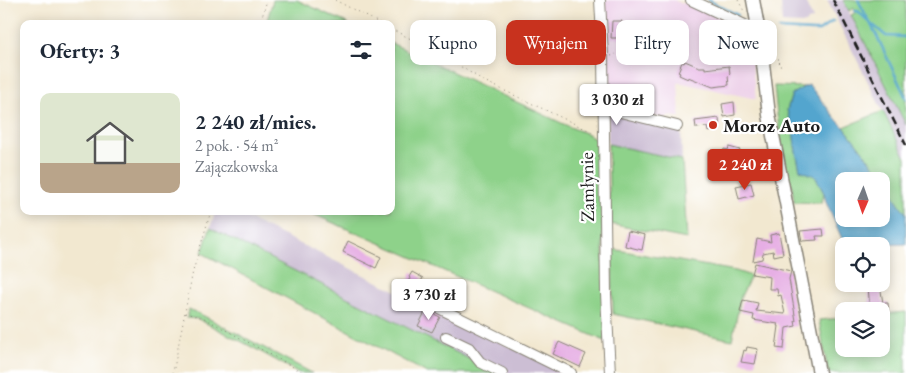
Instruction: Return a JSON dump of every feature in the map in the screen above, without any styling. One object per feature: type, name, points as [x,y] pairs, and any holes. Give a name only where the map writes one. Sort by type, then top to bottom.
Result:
[{"type":"main road","points":[[753,0],[757,20]]},
{"type":"main road","points":[[763,65],[769,115],[819,373]]},
{"type":"street","name":"Zamłynie","points":[[600,0],[604,108],[606,294],[610,373]]},
{"type":"street","points":[[691,0],[734,20]]},
{"type":"street","points":[[604,108],[677,126]]},
{"type":"street","points":[[435,306],[571,373]]},
{"type":"street","points":[[446,337],[469,348],[480,362],[502,373]]},
{"type":"path","points":[[261,20],[267,0]]},
{"type":"path","points":[[335,0],[373,20]]},
{"type":"path","points":[[738,0],[746,16]]},
{"type":"path","points":[[395,31],[437,52],[484,81],[592,132],[604,143]]},
{"type":"path","points":[[777,59],[780,59],[779,66],[782,66]]},
{"type":"path","points":[[173,373],[194,271],[210,215]]},
{"type":"path","points":[[185,313],[204,318],[304,373]]},
{"type":"shaded area","points":[[605,0],[674,0],[682,4],[684,1],[726,20],[699,20],[699,65],[752,65],[756,99],[678,82],[680,117],[667,116],[665,119],[608,105]]},
{"type":"shaded area","points":[[781,0],[804,0],[813,19],[802,24],[782,23]]},
{"type":"shaded area","points":[[827,0],[843,0],[906,125],[906,158]]},
{"type":"shaded area","points":[[608,113],[681,129],[682,160],[608,144]]},
{"type":"shaded area","points":[[215,215],[241,215],[564,373],[498,373],[210,228]]},
{"type":"green space","points":[[273,0],[297,0],[340,20],[267,20]]},
{"type":"green space","points":[[843,0],[906,0],[906,125],[851,15],[855,13],[854,8],[849,11]]},
{"type":"green space","points":[[395,45],[410,52],[410,65],[438,65],[590,135],[601,144],[605,341],[315,215],[395,215]]},
{"type":"green space","points":[[774,86],[804,87],[792,94],[787,110],[800,170],[815,176],[824,193],[822,203],[794,202],[792,185],[788,177],[783,154]]},
{"type":"green space","points":[[883,111],[906,158],[906,214],[890,190],[890,172],[877,172],[844,127]]},
{"type":"green space","points":[[608,144],[682,160],[687,239],[610,224]]},
{"type":"green space","points":[[210,228],[497,373],[427,373],[202,253]]},
{"type":"green space","points":[[612,249],[736,271],[751,276],[741,296],[732,340],[613,314]]},
{"type":"green space","points":[[189,309],[312,373],[299,373],[198,319],[187,318]]},
{"type":"green space","points":[[906,312],[906,373],[828,373],[819,320],[835,319],[835,357],[890,357],[890,313]]},
{"type":"water","points":[[809,85],[878,172],[835,172],[835,223],[824,193],[815,176],[800,170],[787,110],[792,94]]},
{"type":"water","points":[[890,190],[906,214],[906,244],[890,245],[890,237],[841,237],[837,228],[890,228]]},
{"type":"building","points":[[612,21],[616,21],[616,38],[611,38]]},
{"type":"building","points":[[689,63],[699,67],[705,67],[705,69],[729,66],[729,85],[713,87],[688,77],[688,79],[679,75],[680,73],[678,72],[681,65],[689,65]]},
{"type":"building","points":[[734,102],[735,115],[724,117],[722,104]]},
{"type":"building","points":[[719,118],[720,130],[708,132],[707,127],[696,128],[695,121]]},
{"type":"building","points":[[729,147],[740,150],[739,152],[743,153],[740,166],[736,165],[735,169],[720,166],[724,149],[728,150]]},
{"type":"building","points":[[751,183],[754,195],[739,199],[736,186]]},
{"type":"building","points":[[823,229],[824,236],[816,236],[817,240],[802,241],[800,231]]},
{"type":"building","points":[[628,231],[645,235],[642,250],[625,246]]},
{"type":"building","points":[[779,233],[783,254],[774,256],[773,251],[763,253],[762,259],[753,261],[757,239],[771,242],[770,235]]},
{"type":"building","points":[[348,241],[381,257],[376,268],[343,252]]},
{"type":"building","points":[[755,263],[791,271],[789,279],[796,326],[786,328],[784,349],[776,348],[778,324],[753,320],[754,315],[740,312],[743,300],[758,303],[756,311],[785,314],[781,295],[778,296],[777,289],[769,289],[770,277],[752,274]]},
{"type":"building","points":[[412,272],[423,278],[418,287],[408,282]]},
{"type":"building","points":[[868,292],[881,292],[883,302],[869,302]]},
{"type":"building","points":[[426,310],[440,317],[432,332],[418,326]]},
{"type":"building","points":[[559,342],[586,354],[580,367],[553,354]]},
{"type":"building","points":[[747,347],[758,349],[755,364],[741,362],[744,350],[746,351]]},
{"type":"waterway","points":[[708,0],[738,15]]},
{"type":"waterway","points":[[858,0],[906,98]]},
{"type":"waterway","points":[[854,11],[858,11],[868,21]]},
{"type":"waterway","points":[[779,29],[819,31],[833,21]]},
{"type":"waterway","points":[[873,25],[886,36],[906,37]]},
{"type":"railway","points":[[833,0],[906,145]]},
{"type":"place","name":"Moroz Auto","points":[[713,125]]}]
